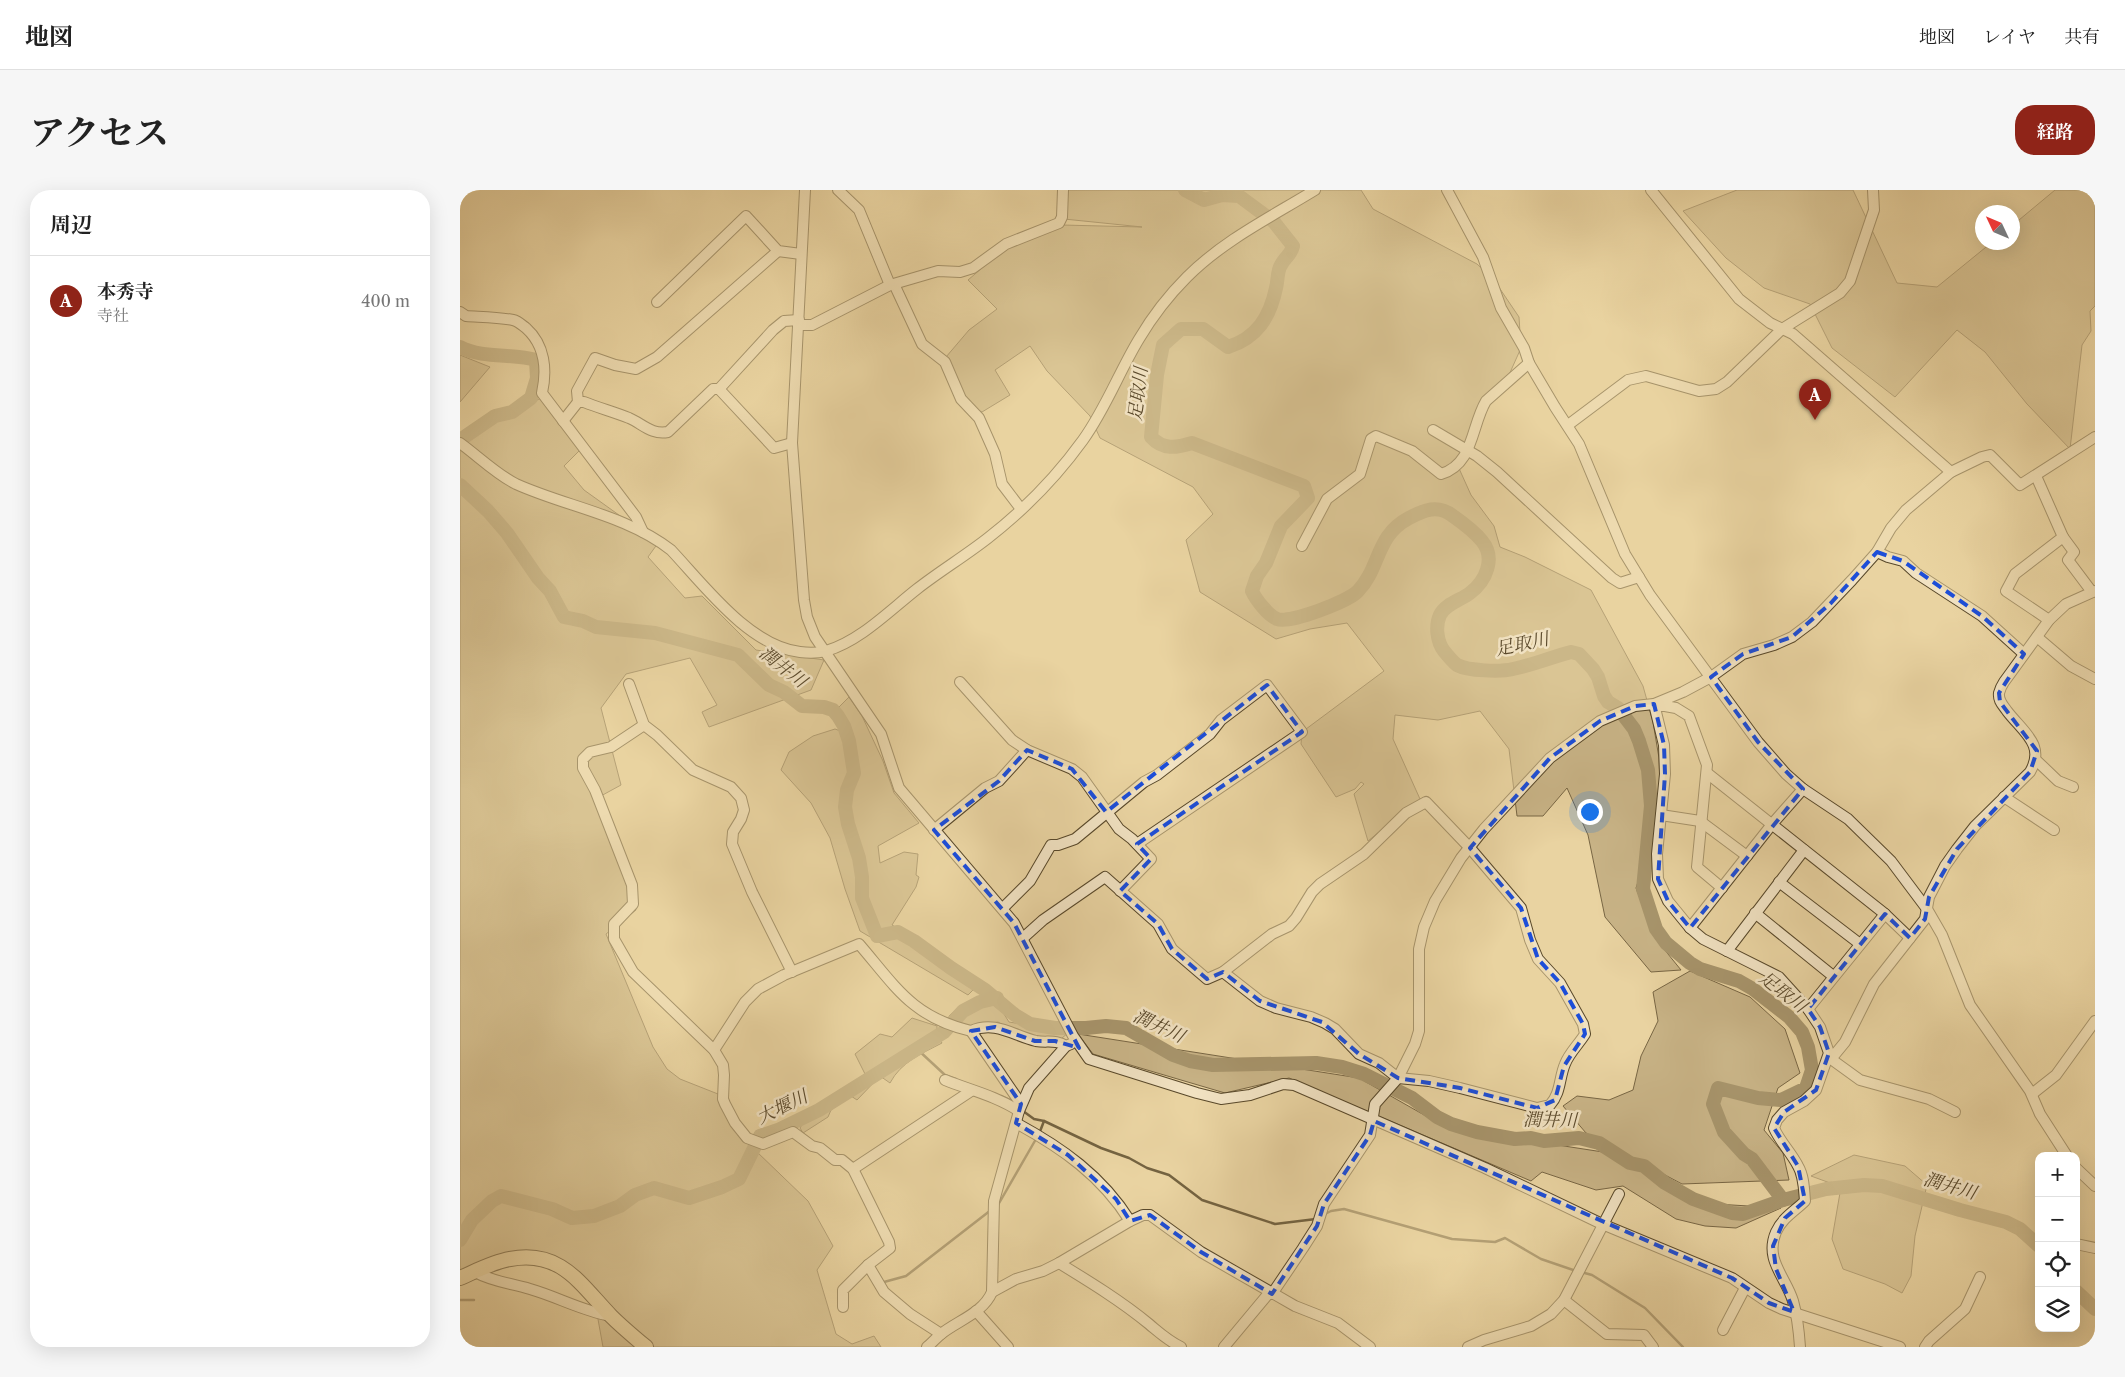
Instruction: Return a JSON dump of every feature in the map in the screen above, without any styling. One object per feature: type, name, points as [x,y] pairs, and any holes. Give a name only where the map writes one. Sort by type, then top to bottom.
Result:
[{"type":"main road","points":[[460,1278],[511,1258],[527,1257],[552,1262],[579,1279],[611,1316],[646,1347]]},
{"type":"street","points":[[805,190],[792,443],[804,600],[807,617],[815,637],[881,734],[899,788],[1002,908],[1024,938],[1075,1039],[1089,1059],[1221,1099],[1250,1095],[1283,1084],[1294,1085],[1485,1168],[1602,1224],[1732,1278],[1769,1303],[1782,1309],[1900,1347]]},
{"type":"street","points":[[838,190],[859,210],[892,285],[922,344],[945,362],[961,399],[979,418],[995,454],[1002,484],[1021,508]]},
{"type":"street","points":[[719,390],[773,330],[784,321],[812,325],[892,285],[938,271],[960,272],[973,268],[1006,244],[1059,223],[1062,216],[1063,190]]},
{"type":"street","points":[[463,445],[514,483],[631,526],[671,550],[728,610],[753,633],[781,647],[798,652],[825,652],[852,640],[922,584],[988,538],[1021,508],[1057,473],[1090,430],[1139,339],[1163,304],[1187,276],[1248,229],[1315,190]]},
{"type":"street","points":[[1447,190],[1483,257],[1502,308],[1530,363],[1586,458],[1609,520],[1625,554],[1650,595],[1758,742],[1786,774],[1803,789],[1848,819],[1890,861],[1927,909],[1942,935],[1970,1005],[2032,1094],[2040,1114],[2064,1152]]},
{"type":"street","points":[[1651,190],[1739,299],[1770,323],[1793,334],[1951,472]]},
{"type":"street","points":[[1568,425],[1628,380],[1646,376],[1699,391],[1716,389],[1727,382],[1782,329],[1840,293],[1850,280],[1874,210],[1873,190]]},
{"type":"street","points":[[657,302],[746,216],[778,251],[801,254]]},
{"type":"street","points":[[563,421],[578,402],[577,391],[595,358],[615,365],[636,369],[657,357],[778,251]]},
{"type":"street","points":[[460,312],[466,316],[514,320],[534,336],[541,348],[544,380],[542,393],[636,517],[643,532]]},
{"type":"street","points":[[1302,546],[1327,499],[1360,474],[1371,439],[1376,436],[1412,451],[1441,474],[1450,471],[1462,460],[1468,451],[1486,402],[1530,363]]},
{"type":"street","points":[[578,402],[584,402],[630,419],[659,434],[668,432],[713,390],[719,390],[774,448],[792,443]]},
{"type":"street","points":[[1433,430],[1468,451],[1497,472],[1612,578],[1620,583],[1639,577]]},
{"type":"street","points":[[1224,1347],[1270,1293],[1317,1226],[1324,1204],[1370,1135],[1374,1121],[1375,1104],[1386,1094],[1396,1079],[1419,1031],[1419,948],[1424,927],[1435,901],[1470,848],[1527,781],[1550,758],[1600,721],[1635,706],[1654,704],[1684,692],[1711,677],[1743,654],[1774,645],[1792,637],[1830,604],[1877,552],[1890,528],[1906,510],[1951,472],[1990,455],[2020,485],[2095,437]]},
{"type":"street","points":[[1800,1347],[1793,1301],[1776,1269],[1772,1246],[1776,1232],[1785,1218],[1805,1202],[1802,1175],[1778,1137],[1774,1128],[1777,1120],[1784,1112],[1816,1090],[1830,1056],[1844,1042],[1874,984],[1925,920],[1929,897],[1953,854],[1975,826],[2030,772],[2036,760],[2037,751],[2031,740],[2000,702],[1999,693],[2004,682],[2050,620],[2066,604],[2094,592],[2068,560],[2074,552],[2063,537],[2036,476]]},
{"type":"street","points":[[2050,620],[2006,591],[2015,574],[2063,537]]},
{"type":"street","points":[[1877,552],[1903,561],[1916,573],[1982,616],[2024,654]]},
{"type":"street","points":[[2037,637],[2072,666],[2095,679]]},
{"type":"street","points":[[960,682],[1012,740],[1028,750],[1072,769],[1082,777],[1119,829],[1151,859],[1120,891]]},
{"type":"street","points":[[629,684],[644,725],[693,770],[731,787],[742,798],[744,810],[733,832],[732,844],[752,892],[792,972]]},
{"type":"street","points":[[1002,908],[1030,881],[1051,844],[1058,845],[1075,839],[1144,782],[1165,769],[1210,734],[1221,720],[1267,685],[1302,732],[1137,844]]},
{"type":"street","points":[[1654,704],[1676,708],[1689,716],[1707,765],[1700,821],[1697,867],[1722,888]]},
{"type":"street","points":[[1654,704],[1664,745],[1665,774],[1657,854],[1658,879],[1668,901],[1690,928],[1703,939],[1779,977],[1808,1009],[1820,1027],[1830,1056],[1860,1080],[1929,1099],[1955,1112]]},
{"type":"street","points":[[644,725],[611,747],[590,752],[583,759],[583,768],[594,790],[632,885],[633,904],[614,924],[614,939],[633,972],[714,1050],[723,1065],[723,1099],[735,1123],[750,1139],[763,1144],[793,1132],[812,1146],[820,1148],[835,1160],[842,1160],[853,1169],[889,1242],[890,1248],[868,1265],[843,1290],[844,1307]]},
{"type":"street","points":[[934,830],[985,788],[999,781],[1028,750]]},
{"type":"street","points":[[2036,760],[2058,781],[2073,787]]},
{"type":"street","points":[[1707,773],[1885,914],[1910,938]]},
{"type":"street","points":[[1690,928],[1746,856],[1803,789]]},
{"type":"street","points":[[2004,797],[2054,830]]},
{"type":"street","points":[[1024,938],[1043,920],[1105,877],[1158,924],[1172,949],[1208,979],[1223,972],[1272,934],[1289,926],[1312,892],[1320,884],[1364,854],[1406,814],[1426,802],[1470,848],[1521,908],[1530,940],[1538,959],[1560,983],[1583,1024],[1585,1034],[1568,1057],[1558,1093],[1550,1105],[1537,1108],[1460,1088],[1396,1079],[1379,1064],[1359,1054],[1335,1030],[1311,1016],[1276,1008],[1260,1001],[1223,972]]},
{"type":"street","points":[[1661,816],[1700,821],[1746,856]]},
{"type":"street","points":[[1727,952],[1804,850]]},
{"type":"street","points":[[1779,882],[1860,944]]},
{"type":"street","points":[[1755,913],[1833,976]]},
{"type":"street","points":[[1808,1009],[1885,914]]},
{"type":"street","points":[[714,1050],[745,1002],[758,989],[792,972],[860,944],[914,1006],[943,1023],[967,1030],[996,1027],[1035,1041],[1055,1041],[1066,1046]]},
{"type":"street","points":[[2032,1094],[2056,1075],[2095,1021]]},
{"type":"street","points":[[967,1030],[1020,1107]]},
{"type":"street","points":[[927,1347],[941,1334],[986,1303],[992,1292],[994,1201],[1020,1107],[1029,1088],[1066,1046],[1075,1039]]},
{"type":"street","points":[[945,1080],[971,1091],[989,1095],[1020,1107]]},
{"type":"street","points":[[853,1169],[971,1091]]},
{"type":"street","points":[[1016,1123],[1068,1155],[1116,1199],[1130,1221]]},
{"type":"street","points":[[2080,1172],[2095,1186]]},
{"type":"street","points":[[1470,1347],[1484,1340],[1531,1326],[1551,1314],[1564,1300],[1619,1194]]},
{"type":"street","points":[[992,1292],[1016,1279],[1043,1271],[1059,1263],[1142,1215],[1150,1215],[1201,1252],[1270,1293],[1338,1323],[1370,1347]]},
{"type":"street","points":[[2080,1245],[2095,1248]]},
{"type":"street","points":[[1059,1263],[1097,1286],[1149,1324],[1164,1339],[1180,1347]]},
{"type":"street","points":[[868,1265],[884,1292],[910,1314],[941,1334]]},
{"type":"street","points":[[475,1272],[488,1280],[530,1289],[591,1312],[611,1316]]},
{"type":"street","points":[[1925,1347],[1929,1341],[1965,1309],[1980,1277]]},
{"type":"street","points":[[1723,1330],[1745,1288]]},
{"type":"street","points":[[1564,1300],[1607,1334],[1644,1335],[1653,1347]]},
{"type":"street","points":[[976,1311],[1008,1347]]},
{"type":"highlighted area","points":[[1877,552],[1903,561],[1982,616],[2024,654],[1999,693],[2000,702],[2037,751],[2030,772],[1957,849],[1929,897],[1925,919],[1910,938],[1885,914],[1808,1009],[1820,1027],[1829,1053],[1816,1090],[1784,1112],[1774,1128],[1798,1166],[1805,1201],[1785,1218],[1773,1246],[1776,1269],[1794,1312],[1769,1303],[1732,1278],[1374,1121],[1370,1135],[1324,1204],[1317,1226],[1272,1294],[1201,1252],[1150,1215],[1130,1221],[1116,1199],[1068,1155],[1016,1123],[1021,1104],[971,1031],[995,1027],[1035,1041],[1055,1041],[1079,1048],[1014,923],[934,830],[999,781],[1027,750],[1072,769],[1106,812],[1267,685],[1302,732],[1137,844],[1151,859],[1120,891],[1158,924],[1172,949],[1207,979],[1223,972],[1260,1001],[1322,1022],[1359,1054],[1398,1078],[1460,1088],[1537,1108],[1555,1100],[1564,1066],[1585,1034],[1583,1024],[1560,983],[1538,959],[1521,908],[1470,848],[1550,758],[1600,721],[1635,706],[1654,704],[1664,745],[1665,774],[1658,879],[1668,901],[1690,928],[1803,789],[1758,742],[1711,677],[1743,654],[1792,637],[1831,603]]},
{"type":"shaded area","points":[[1061,190],[1361,190],[1373,209],[1477,264],[1494,280],[1519,317],[1521,348],[1504,386],[1473,425],[1457,464],[1471,495],[1494,526],[1500,547],[1525,557],[1591,590],[1643,686],[1653,722],[1659,758],[1660,784],[1657,824],[1636,888],[1655,938],[1681,970],[1651,972],[1605,917],[1588,835],[1567,788],[1543,816],[1517,816],[1509,749],[1480,711],[1438,720],[1395,715],[1393,739],[1420,799],[1368,841],[1354,794],[1364,784],[1361,782],[1355,789],[1336,797],[1301,744],[1302,732],[1384,671],[1347,623],[1310,629],[1276,639],[1200,592],[1186,540],[1213,514],[1193,487],[1100,438],[1090,416],[1047,371],[1030,346],[995,370],[1010,395],[982,412],[968,406],[946,357],[969,330],[997,309],[968,280],[1012,246],[1062,225],[1142,227],[1064,219]]},
{"type":"shaded area","points":[[1737,190],[1853,190],[1897,283],[1937,287],[1982,250],[2020,250],[2020,219],[2055,190],[2095,190],[2095,306],[2090,311],[2091,331],[2082,345],[2070,449],[2027,404],[1985,352],[1957,330],[1895,397],[1832,348],[1810,304],[1764,288],[1726,258],[1683,211]]},
{"type":"shaded area","points":[[460,355],[490,367],[460,402]]},
{"type":"shaded area","points":[[543,397],[581,449],[564,466],[584,490],[658,543],[648,557],[685,598],[702,596],[756,650],[824,660],[811,690],[709,727],[702,712],[717,705],[690,658],[626,674],[601,708],[621,785],[599,797],[636,910],[606,934],[653,1047],[667,1069],[680,1079],[718,1094],[753,1145],[745,1165],[756,1151],[808,1201],[833,1246],[817,1270],[836,1334],[852,1344],[874,1336],[881,1347],[603,1347],[592,1286],[534,1251],[460,1272],[460,435],[462,437]]},
{"type":"shaded area","points":[[849,697],[862,716],[883,761],[894,793],[919,823],[878,846],[880,863],[904,852],[918,854],[916,875],[919,877],[916,887],[892,925],[933,949],[978,985],[968,995],[860,931],[830,838],[811,803],[781,770],[789,752],[813,736],[835,729],[846,733],[838,708]]},
{"type":"shaded area","points":[[1690,971],[1750,997],[1785,1029],[1800,1073],[1778,1088],[1764,1130],[1783,1153],[1789,1180],[1682,1184],[1586,1133],[1563,1106],[1577,1096],[1609,1100],[1633,1090],[1641,1056],[1658,1021],[1653,992]]},
{"type":"shaded area","points":[[988,997],[999,1006],[1009,1022],[1069,1032],[1061,1039],[1022,1036],[998,1022],[975,1026],[952,1023],[949,1016],[957,1009],[977,999]]},
{"type":"shaded area","points":[[912,1018],[937,1026],[937,1035],[942,1043],[906,1064],[890,1083],[880,1076],[857,1100],[851,1096],[831,1110],[828,1117],[803,1133],[800,1128],[809,1112],[865,1074],[855,1054],[880,1034],[892,1037]]},
{"type":"shaded area","points":[[1078,1034],[1359,1078],[1433,1120],[1499,1136],[1616,1154],[1716,1204],[1781,1208],[1736,1228],[1705,1226],[1676,1219],[1623,1186],[1596,1190],[1542,1172],[1531,1181],[1289,1078],[1225,1093],[1093,1054]]},
{"type":"shaded area","points":[[1854,1155],[1905,1166],[1927,1185],[1915,1236],[1911,1276],[1902,1293],[1885,1284],[1843,1269],[1832,1239],[1841,1187],[1811,1176]]},
{"type":"waterway","name":"足取川","points":[[1185,190],[1204,200],[1222,195],[1239,196],[1274,222],[1293,246],[1280,267],[1277,285],[1266,317],[1261,325],[1247,338],[1228,347],[1203,329],[1181,329],[1163,345],[1157,375],[1151,437],[1160,444],[1170,447],[1192,443],[1304,486],[1308,498],[1281,526],[1266,563],[1257,576],[1252,591],[1263,607],[1277,619],[1284,620],[1306,615],[1332,606],[1358,591],[1371,572],[1384,543],[1398,525],[1420,513],[1436,509],[1447,512],[1472,531],[1486,548],[1489,562],[1485,576],[1476,588],[1442,611],[1438,619],[1438,639],[1444,651],[1452,660],[1457,665],[1469,669],[1508,670],[1571,652],[1579,654],[1593,669],[1608,702],[1618,708],[1634,729],[1648,770],[1651,806],[1643,889],[1656,929],[1666,943],[1690,963],[1700,969],[1739,981],[1753,989],[1789,1017],[1802,1032],[1808,1047],[1812,1070],[1806,1088],[1781,1100],[1758,1098],[1718,1088],[1713,1104],[1724,1132],[1744,1154],[1752,1159],[1783,1200]]},
{"type":"waterway","name":"潤井川","points":[[460,347],[488,355],[536,360],[537,378],[531,398],[512,412],[495,416],[460,440]]},
{"type":"waterway","name":"潤井川","points":[[460,485],[488,511],[507,533],[538,578],[550,591],[564,617],[583,621],[596,627],[655,633],[738,655],[769,685],[784,692],[802,706],[824,707],[833,710],[844,726],[849,741],[854,773],[847,790],[845,807],[848,824],[859,858],[862,877],[862,898],[877,936],[898,932],[914,941],[1030,1024],[1055,1028],[1106,1026],[1126,1028],[1173,1055],[1190,1061],[1213,1065],[1316,1063],[1342,1067],[1364,1074],[1412,1098],[1437,1117],[1451,1124],[1477,1132],[1515,1139],[1531,1138],[1544,1141],[1579,1138],[1599,1143],[1630,1163],[1644,1166],[1665,1183],[1693,1199],[1732,1213],[1743,1214],[1783,1200],[1826,1189],[1864,1185],[1882,1186],[2006,1222],[2020,1229],[2035,1242]]},
{"type":"waterway","name":"大堰川","points":[[460,1240],[472,1220],[492,1201],[501,1196],[552,1209],[572,1218],[594,1216],[620,1206],[635,1195],[654,1188],[689,1198],[722,1187],[739,1179],[760,1136],[778,1130],[819,1110],[944,1032],[963,1011],[980,1002],[997,998]]},
{"type":"waterway","points":[[917,1049],[945,1075],[956,1079]]},
{"type":"waterway","points":[[1001,1096],[1014,1102]]},
{"type":"waterway","points":[[1023,1111],[1034,1119],[1044,1121],[1101,1148],[1129,1158],[1147,1168],[1169,1175],[1202,1200],[1275,1224],[1316,1219]]},
{"type":"waterway","points":[[1039,1134],[1044,1121]]},
{"type":"waterway","points":[[998,1205],[1036,1139]]},
{"type":"waterway","points":[[1325,1214],[1344,1209],[1452,1239],[1495,1242],[1505,1238],[1541,1259],[1576,1271]]},
{"type":"waterway","points":[[884,1282],[906,1276],[991,1210]]},
{"type":"waterway","points":[[1581,1272],[1592,1275],[1645,1308],[1683,1347]]},
{"type":"waterway","name":"潤井川","points":[[2080,1295],[2095,1309]]},
{"type":"waterway","points":[[460,1300],[474,1300]]},
{"type":"place","name":"本秀寺","points":[[1815,420]]}]
